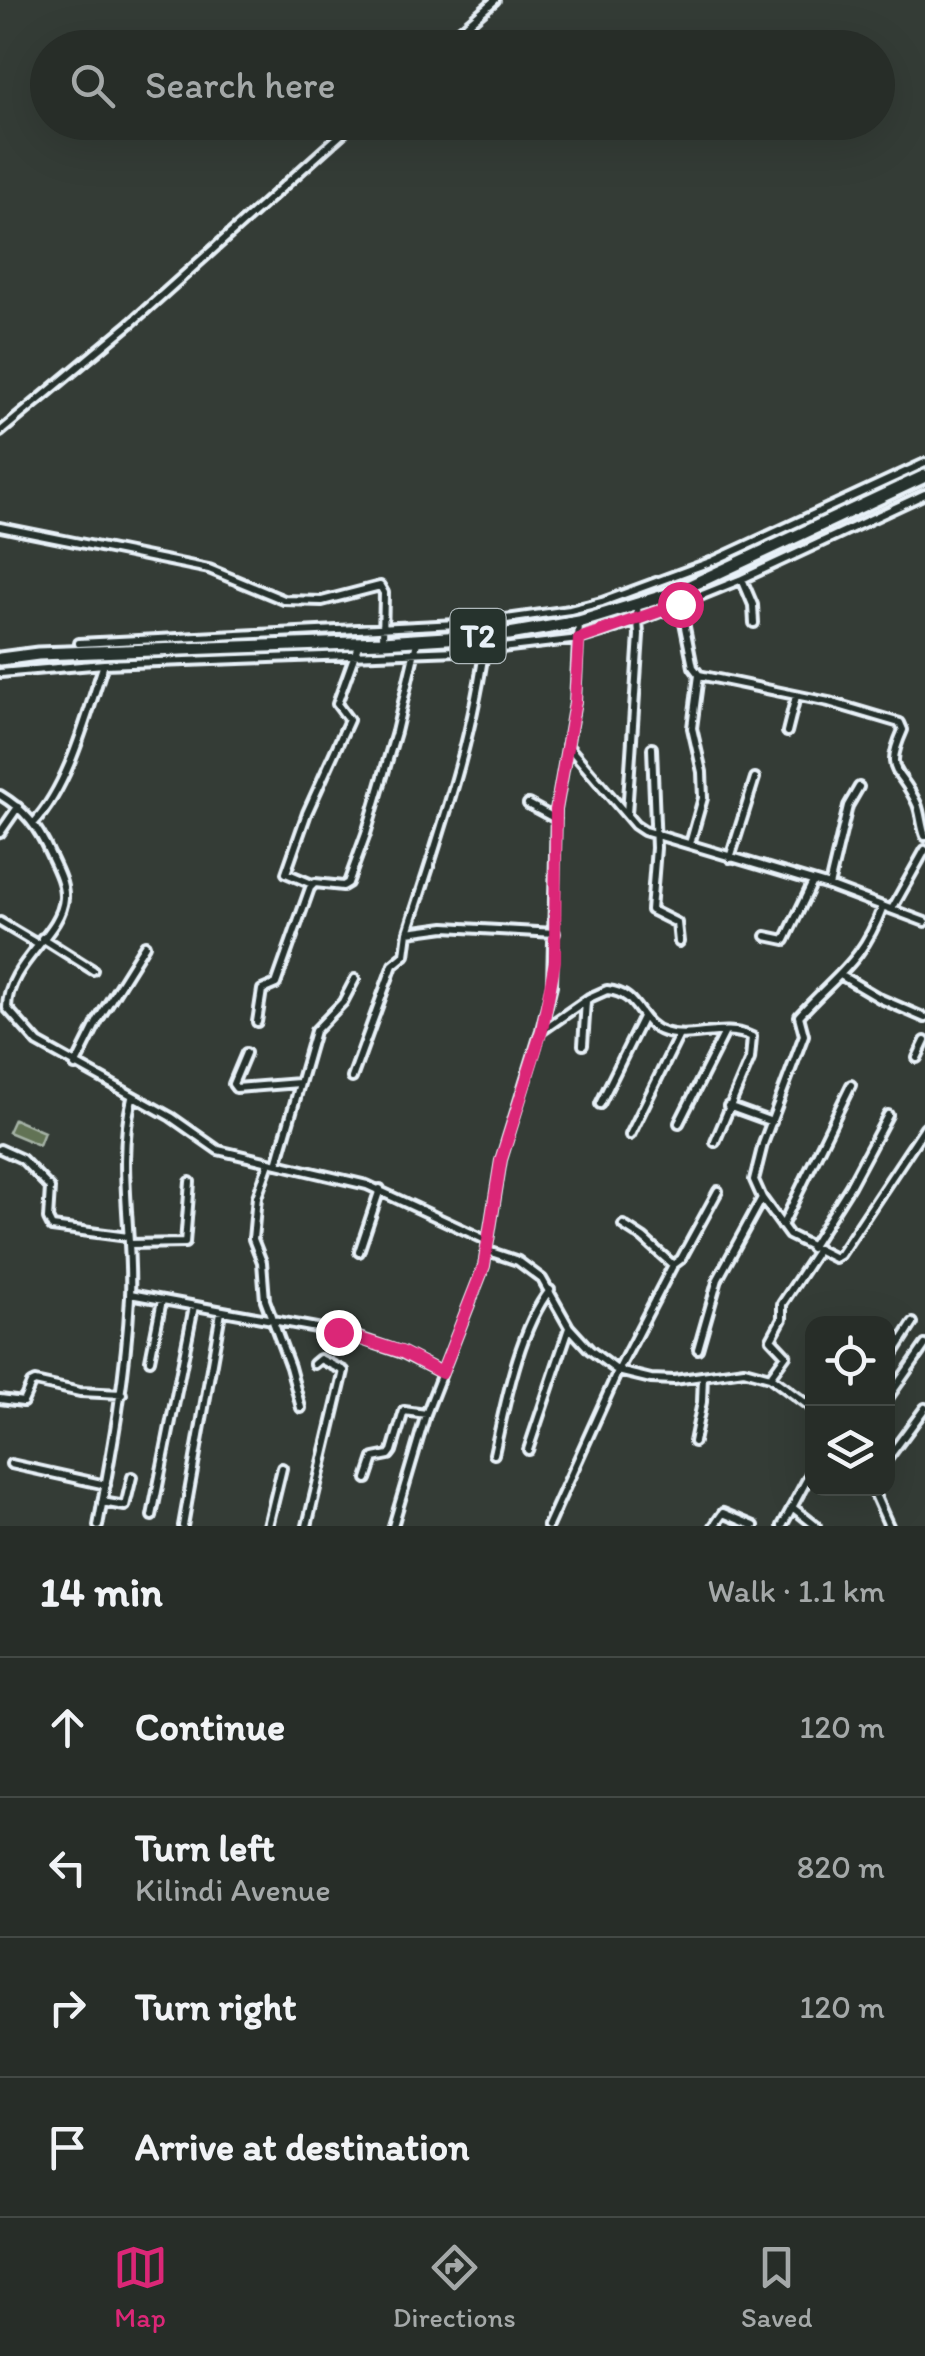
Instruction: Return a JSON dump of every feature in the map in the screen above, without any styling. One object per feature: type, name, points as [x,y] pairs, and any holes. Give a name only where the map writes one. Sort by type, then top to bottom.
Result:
[{"type":"highway","name":"T2","points":[[0,659],[182,647],[358,650],[384,642],[486,636],[579,622],[679,598],[925,476]]},
{"type":"street","points":[[460,30],[494,0]]},
{"type":"street","points":[[0,432],[159,298],[335,140]]},
{"type":"street","points":[[78,642],[507,620],[602,602],[713,561],[925,463]]},
{"type":"street","points":[[0,672],[358,650],[484,650],[579,639],[638,621],[679,598],[742,579],[925,494]]},
{"type":"street","points":[[0,527],[209,569],[284,600],[322,601],[380,586],[384,593],[384,642]]},
{"type":"street","points":[[742,579],[754,605],[754,623]]},
{"type":"street","points":[[679,598],[693,667],[699,675],[864,711],[900,723],[902,730],[892,752],[893,764],[919,810],[925,836]]},
{"type":"street","points":[[627,815],[638,606]]},
{"type":"street","points":[[392,1526],[426,1414],[488,1251],[501,1160],[552,985],[556,820],[575,702],[579,622]]},
{"type":"street","points":[[352,1078],[393,965],[405,955],[408,932],[463,754],[486,636]]},
{"type":"street","points":[[358,650],[338,704],[349,720],[307,813],[286,874],[312,884],[348,883],[366,834],[418,638]]},
{"type":"street","points":[[34,823],[48,806],[69,760],[104,664]]},
{"type":"street","points":[[690,844],[704,798],[692,728],[699,675]]},
{"type":"street","points":[[787,732],[796,696]]},
{"type":"street","points":[[566,744],[634,825],[829,886],[925,922]]},
{"type":"street","points":[[652,748],[656,848],[651,910],[677,923],[679,942]]},
{"type":"street","points":[[730,858],[754,778]]},
{"type":"street","points":[[829,886],[848,806],[860,787]]},
{"type":"street","points":[[0,796],[34,823],[64,894],[61,910],[11,987],[4,1006],[34,1040],[171,1117],[218,1150],[380,1190],[488,1241]]},
{"type":"street","points":[[919,810],[925,798]]},
{"type":"street","points":[[528,804],[556,820]]},
{"type":"street","points":[[0,833],[18,807]]},
{"type":"street","points":[[925,850],[868,943],[841,976],[799,1016],[804,1035],[754,1180],[788,1235],[835,1258],[925,1127]]},
{"type":"street","points":[[766,936],[785,940],[812,882]]},
{"type":"street","points":[[257,1022],[262,990],[276,984],[312,884]]},
{"type":"street","points":[[0,922],[93,970]]},
{"type":"street","points":[[408,932],[445,927],[555,933]]},
{"type":"street","points":[[75,1066],[98,1020],[146,944]]},
{"type":"street","points":[[841,976],[881,1000],[925,1018]]},
{"type":"street","points":[[301,1408],[272,1320],[262,1284],[262,1262],[252,1234],[258,1197],[273,1164],[315,1031],[343,1002],[355,979]]},
{"type":"street","points":[[542,1030],[600,992],[616,991],[630,998],[643,1017],[660,1031],[679,1035],[746,1034],[754,1042],[750,1059],[715,1142]]},
{"type":"street","points":[[583,1045],[586,1000]]},
{"type":"street","points":[[600,1104],[643,1017]]},
{"type":"street","points":[[679,1123],[725,1032]]},
{"type":"street","points":[[630,1134],[679,1035]]},
{"type":"street","points":[[917,1058],[925,1041]]},
{"type":"street","points":[[246,1054],[233,1084],[236,1088],[299,1083]]},
{"type":"street","points":[[782,1226],[851,1085]]},
{"type":"street","points":[[98,1526],[122,1394],[130,1294],[126,1152],[132,1098]]},
{"type":"street","points":[[728,1106],[772,1122]]},
{"type":"street","points":[[770,1378],[786,1355],[771,1339],[782,1318],[782,1304],[888,1114]]},
{"type":"street","points":[[0,1148],[22,1158],[50,1188],[48,1219],[52,1228],[128,1240],[186,1243],[190,1182]]},
{"type":"street","points":[[359,1252],[380,1190]]},
{"type":"street","points":[[548,1526],[618,1371],[673,1265],[718,1191]]},
{"type":"street","points":[[698,1349],[718,1278],[762,1198]]},
{"type":"street","points":[[623,1225],[673,1265]]},
{"type":"street","points":[[488,1251],[518,1262],[551,1290],[569,1327],[590,1350],[618,1371],[661,1380],[744,1370],[770,1378],[809,1406]]},
{"type":"street","points":[[494,1454],[533,1319],[551,1290]]},
{"type":"street","points":[[130,1294],[344,1333],[384,1345],[442,1373]]},
{"type":"street","points":[[150,1360],[162,1300]]},
{"type":"street","points":[[152,1516],[194,1306]]},
{"type":"street","points":[[183,1526],[222,1312]]},
{"type":"street","points":[[895,1351],[913,1323]]},
{"type":"street","points":[[528,1450],[569,1327]]},
{"type":"street","points":[[895,1388],[925,1345]]},
{"type":"street","points":[[307,1526],[344,1371],[320,1359],[314,1364]]},
{"type":"street","points":[[694,1442],[703,1376]]},
{"type":"street","points":[[0,1399],[23,1402],[35,1382],[80,1392],[122,1394]]},
{"type":"street","points":[[895,1449],[925,1408]]},
{"type":"street","points":[[368,1478],[374,1458],[392,1452],[404,1411],[426,1414]]},
{"type":"street","points":[[11,1464],[106,1484]]},
{"type":"street","points":[[268,1526],[282,1468]]},
{"type":"street","points":[[102,1502],[125,1506],[132,1476]]},
{"type":"street","points":[[782,1526],[805,1483]]},
{"type":"street","points":[[875,1496],[888,1526]]},
{"type":"street","points":[[792,1507],[816,1526]]},
{"type":"street","points":[[714,1526],[723,1514],[754,1526]]},
{"type":"street","points":[[877,1526],[882,1516]]},
{"type":"green space","points":[[14,1119],[44,1132],[39,1145],[8,1132]]},
{"type":"route","points":[[338,1332],[402,1352],[442,1373],[484,1266],[501,1160],[552,985],[556,810],[575,702],[579,639],[680,604]]}]
